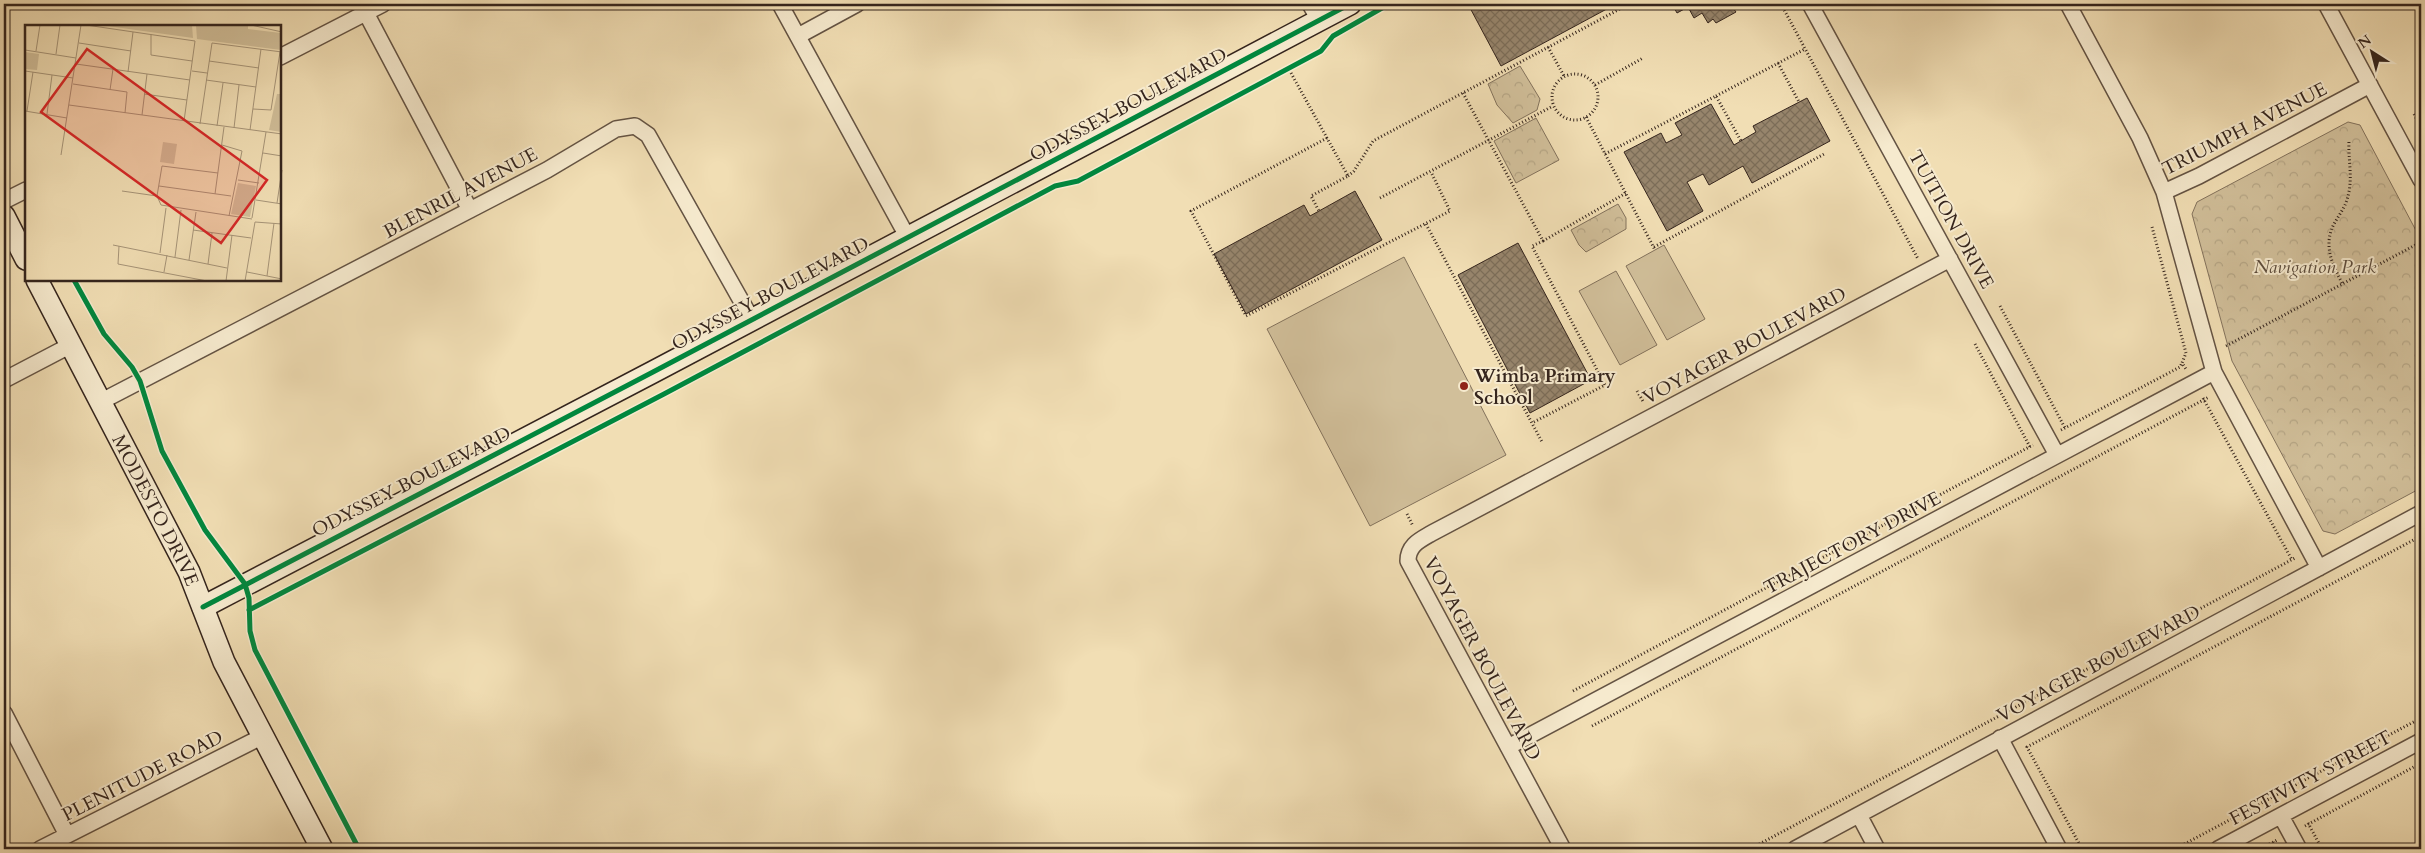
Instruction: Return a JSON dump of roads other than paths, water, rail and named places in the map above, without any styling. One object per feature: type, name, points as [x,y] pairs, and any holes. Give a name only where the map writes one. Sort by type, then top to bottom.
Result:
[{"type":"street","points":[[281,56],[383,4]]},
{"type":"street","points":[[780,4],[908,238]]},
{"type":"street","points":[[798,36],[857,4]]},
{"type":"street","name":"ODYSSEY BOULEVARD","points":[[203,607],[908,238],[1314,12],[1350,4]]},
{"type":"street","name":"TUITION DRIVE","points":[[1810,4],[2057,455]]},
{"type":"street","points":[[2068,4],[2140,138],[2164,192],[2214,372],[2318,568]]},
{"type":"street","points":[[2326,4],[2421,180]]},
{"type":"street","points":[[366,13],[470,210]]},
{"type":"street","name":"TRIUMPH AVENUE","points":[[2164,192],[2199,176],[2370,85]]},
{"type":"street","name":"BLENRIL AVENUE","points":[[100,402],[547,170],[616,129],[635,126],[648,135],[752,320]]},
{"type":"street","points":[[4,201],[25,190]]},
{"type":"street","points":[[4,216],[25,257]]},
{"type":"street","name":"VOYAGER BOULEVARD","points":[[1561,849],[1408,561],[1408,552],[1415,544],[1950,259]]},
{"type":"street","name":"MODESTO DRIVE","points":[[38,281],[189,572],[224,662],[322,849]]},
{"type":"street","points":[[4,380],[71,345]]},
{"type":"street","name":"TRAJECTORY DRIVE","points":[[1508,747],[2214,372]]},
{"type":"street","name":"VOYAGER BOULEVARD","points":[[1795,849],[2421,513]]},
{"type":"street","points":[[4,713],[67,835]]},
{"type":"street","name":"PLENITUDE ROAD","points":[[40,849],[263,736]]},
{"type":"street","points":[[2000,738],[2060,849]]},
{"type":"street","name":"FESTIVITY STREET","points":[[2218,849],[2421,741]]},
{"type":"street","points":[[1859,816],[1877,849]]},
{"type":"street","points":[[2281,816],[2299,849]]},
{"type":"place","name":"Wimba Primary School","points":[[1464,386]]},
{"type":"park label","name":"Navigation Park","points":[[2315,266]]}]
